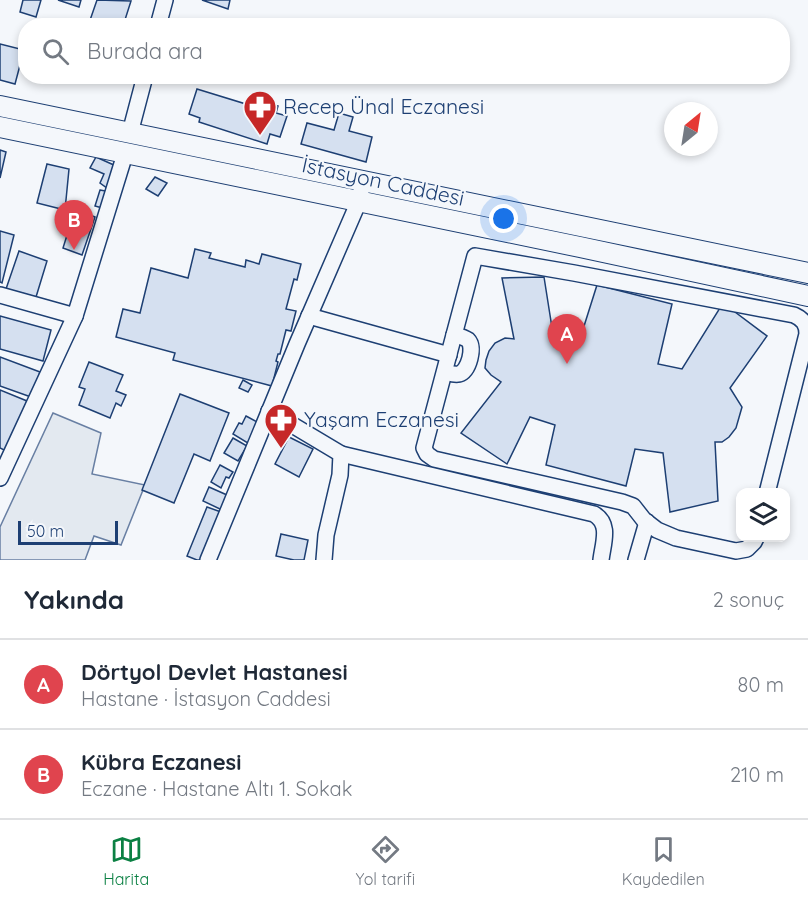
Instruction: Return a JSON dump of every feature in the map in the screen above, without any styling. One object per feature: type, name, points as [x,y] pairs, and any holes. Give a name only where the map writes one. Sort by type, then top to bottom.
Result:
[{"type":"main road","name":"İstasyon Caddesi","points":[[0,106],[808,273]]},
{"type":"main road","name":"İstasyon Caddesi","points":[[0,127],[808,296]]},
{"type":"main road","points":[[125,154],[130,133]]},
{"type":"street","points":[[161,18],[165,0]]},
{"type":"street","points":[[130,133],[143,84]]},
{"type":"street","points":[[0,478],[75,316],[125,154]]},
{"type":"street","points":[[208,560],[359,201],[363,181]]},
{"type":"street","points":[[753,542],[742,551],[736,551],[676,538],[657,530],[633,506],[621,502],[430,457],[424,448],[475,256],[799,317],[805,324],[807,334],[768,488]]},
{"type":"street","points":[[0,295],[75,316]]},
{"type":"street","points":[[309,316],[449,355]]},
{"type":"street","points":[[445,372],[460,374],[468,365],[471,346],[466,339],[454,335]]},
{"type":"street","points":[[269,411],[340,454],[594,514],[601,520],[605,531],[601,560]]},
{"type":"street","points":[[324,560],[326,535],[340,476],[340,454]]},
{"type":"street","points":[[636,560],[647,522]]},
{"type":"shaded area","points":[[53,413],[101,433],[92,474],[145,485],[121,545],[94,536],[85,560],[0,560],[0,527]]},
{"type":"building","points":[[23,0],[41,0],[36,17],[20,12]]},
{"type":"building","points":[[58,0],[81,0],[79,7]]},
{"type":"building","points":[[97,0],[131,1],[126,18],[91,18]]},
{"type":"building","points":[[202,0],[230,0],[228,9]]},
{"type":"building","points":[[0,44],[18,48],[18,73],[15,84],[0,80]]},
{"type":"building","points":[[197,89],[272,112],[274,105],[278,106],[276,113],[287,116],[280,137],[270,134],[267,144],[199,122],[200,118],[189,114]]},
{"type":"building","points":[[339,113],[353,117],[349,131],[372,137],[366,162],[301,144],[307,123],[334,130]]},
{"type":"building","points":[[0,150],[6,152],[0,178]]},
{"type":"building","points":[[96,157],[116,166],[107,188],[100,183],[104,174],[90,168]]},
{"type":"building","points":[[47,164],[69,169],[65,210],[37,203]]},
{"type":"building","points":[[155,177],[167,183],[158,196],[146,189]]},
{"type":"building","points":[[100,190],[111,192],[106,209],[95,206]]},
{"type":"building","points":[[71,208],[95,217],[82,255],[63,248],[68,232],[63,231]]},
{"type":"building","points":[[0,231],[14,235],[2,283],[0,282]]},
{"type":"building","points":[[195,249],[211,253],[209,258],[245,267],[246,260],[259,264],[262,254],[301,264],[297,280],[294,279],[286,309],[296,311],[291,331],[286,330],[280,354],[278,354],[272,386],[173,360],[175,353],[116,337],[123,309],[140,313],[151,268],[188,278]]},
{"type":"building","points":[[19,251],[47,261],[36,297],[6,289]]},
{"type":"building","points":[[544,277],[553,334],[579,342],[597,285],[672,304],[658,364],[682,369],[723,303],[767,336],[730,388],[742,407],[736,428],[722,442],[715,442],[718,501],[670,512],[663,453],[635,449],[626,486],[546,465],[555,425],[530,417],[507,464],[461,433],[501,382],[485,368],[489,351],[495,343],[505,338],[514,339],[502,278]]},
{"type":"building","points":[[0,316],[51,330],[43,361],[0,349]]},
{"type":"building","points":[[0,357],[40,372],[31,397],[0,386]]},
{"type":"building","points":[[89,362],[123,375],[116,391],[126,395],[121,406],[116,403],[110,418],[79,405],[85,389],[79,387]]},
{"type":"building","points":[[243,380],[252,385],[248,392],[239,388]]},
{"type":"building","points":[[0,390],[27,401],[6,451],[0,448]]},
{"type":"building","points":[[180,394],[229,413],[210,461],[194,454],[174,503],[142,490]]},
{"type":"building","points":[[246,416],[261,424],[251,445],[233,434]]},
{"type":"building","points":[[289,437],[313,449],[299,477],[275,464]]},
{"type":"building","points":[[233,438],[247,446],[238,461],[224,453]]},
{"type":"building","points":[[220,465],[233,472],[229,478],[226,477],[221,488],[211,482]]},
{"type":"building","points":[[209,487],[227,495],[222,510],[203,501]]},
{"type":"building","points":[[207,507],[221,512],[202,560],[197,560],[187,556]]},
{"type":"building","points":[[281,534],[308,540],[304,560],[276,556]]},
{"type":"place","name":"Recep Ünal Eczanesi","points":[[260,136]]},
{"type":"place","name":"Kübra Eczanesi","points":[[74,250]]},
{"type":"place","name":"Dörtyol Devlet Hastanesi","points":[[567,364]]},
{"type":"place","name":"Yaşam Eczanesi","points":[[281,449]]}]
